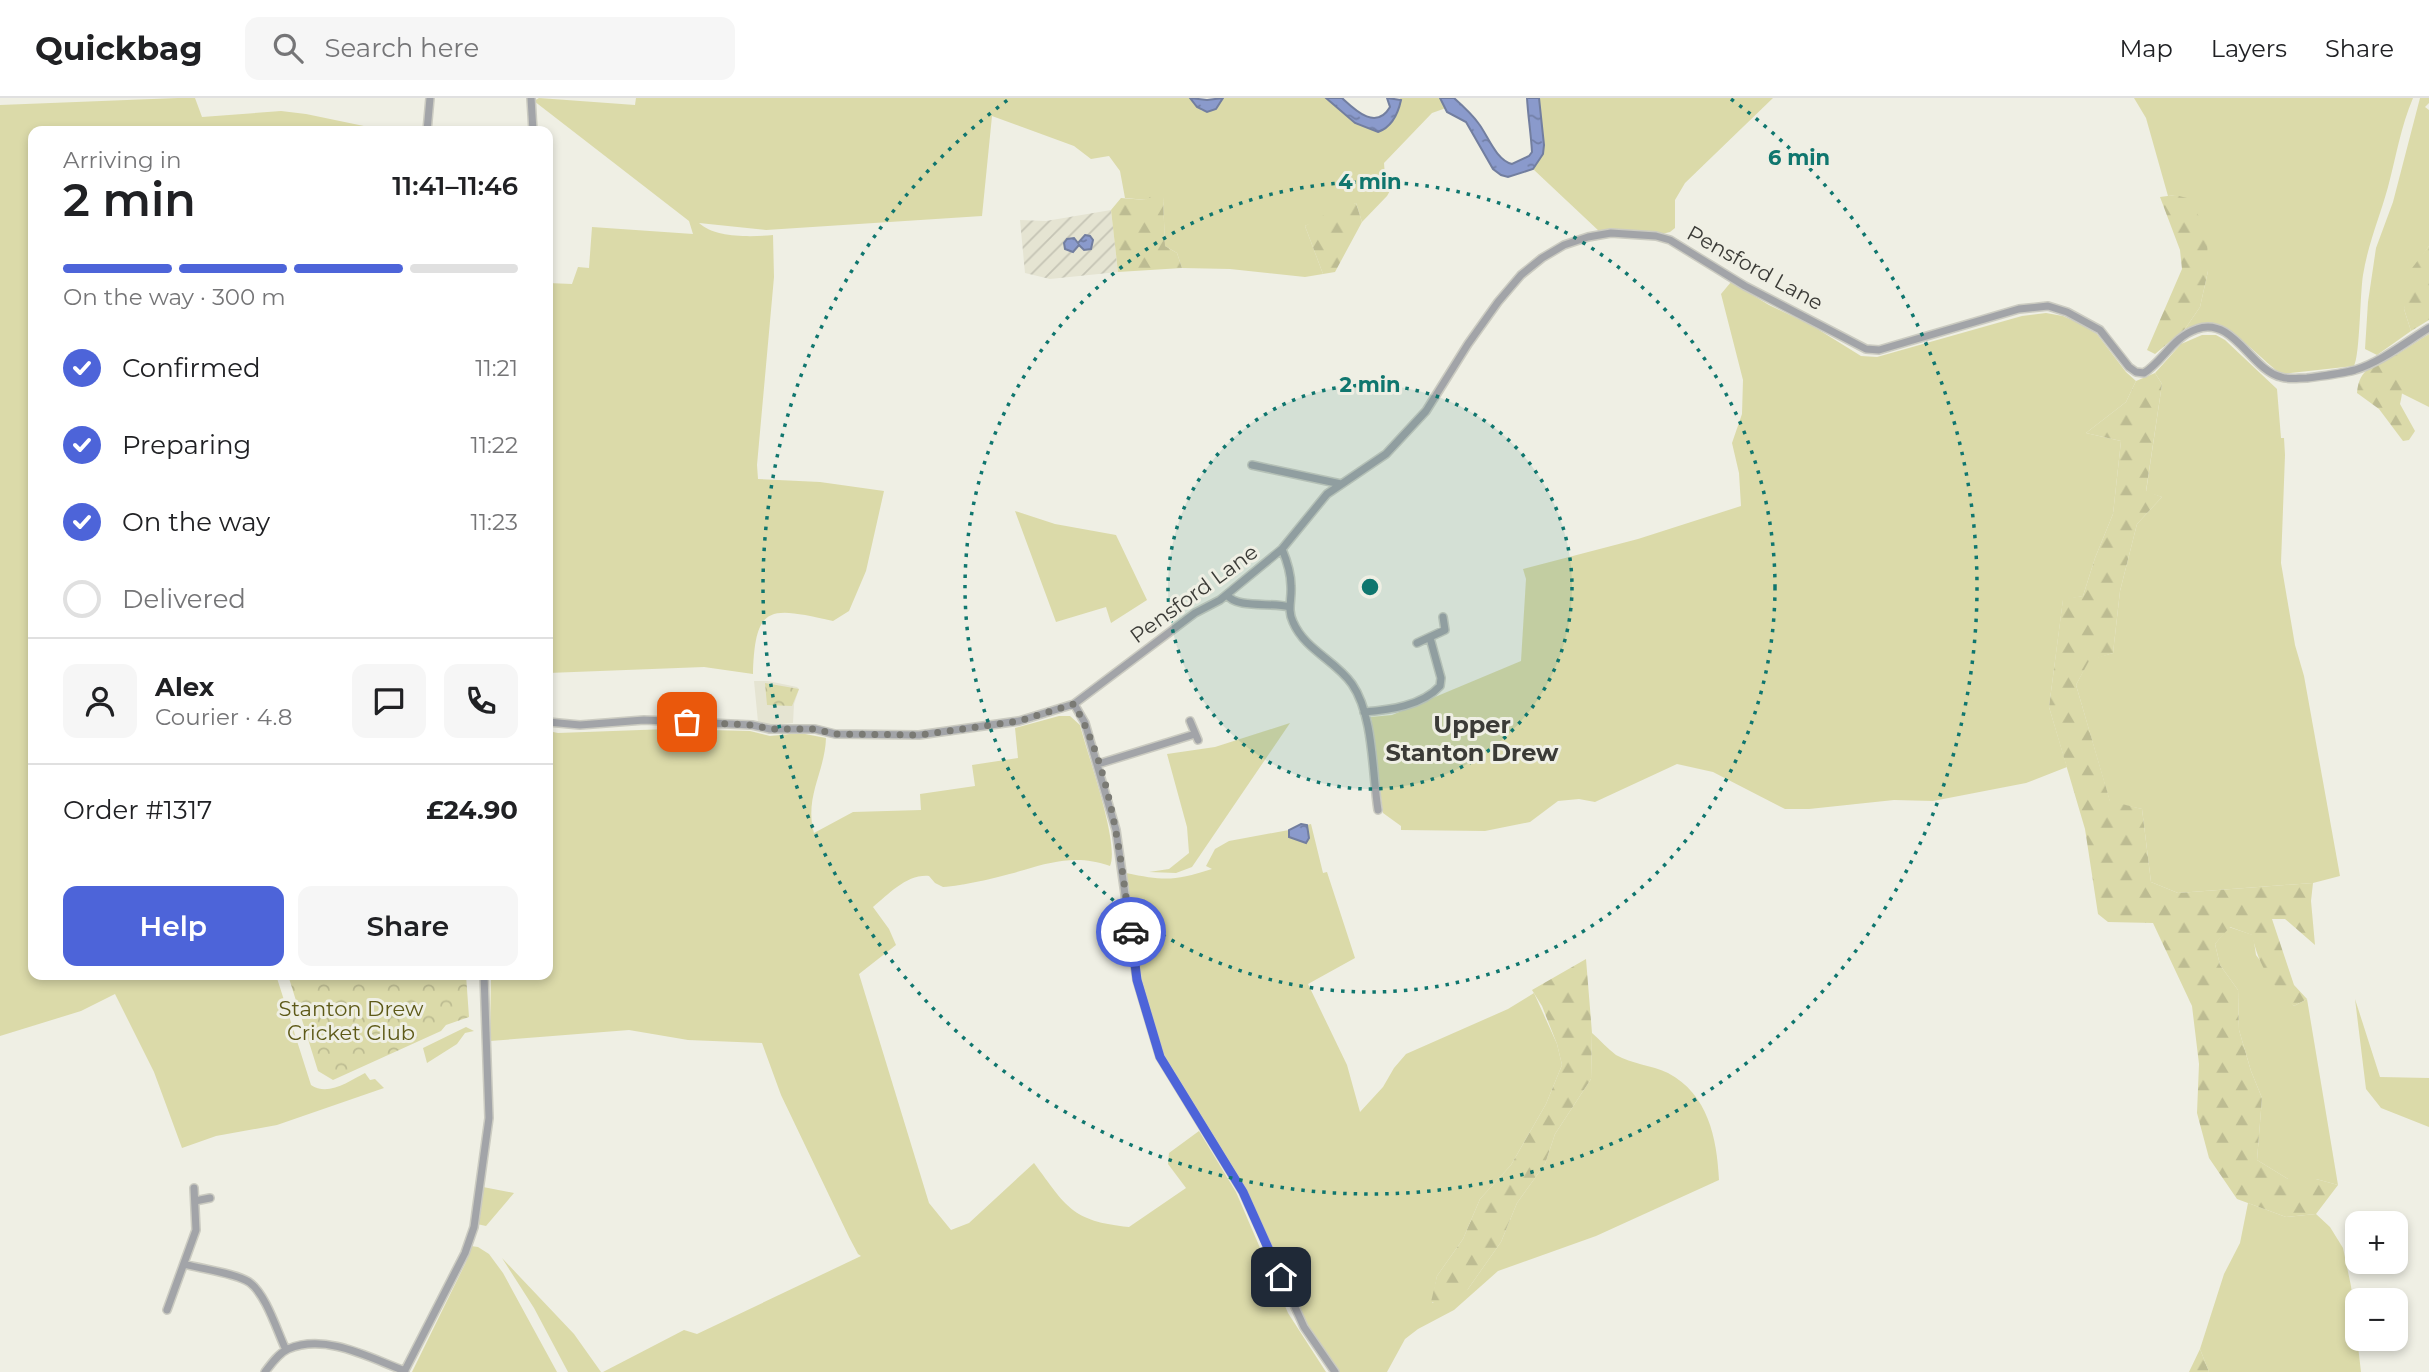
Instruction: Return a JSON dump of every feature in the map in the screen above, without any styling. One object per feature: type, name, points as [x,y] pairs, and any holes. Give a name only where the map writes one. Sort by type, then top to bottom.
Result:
[{"type":"street","points":[[427,126],[430,98]]},
{"type":"street","points":[[531,98],[533,126]]},
{"type":"street","name":"Pensford Lane","points":[[553,722],[580,725],[644,720],[752,725],[770,729],[815,729],[835,734],[919,735],[1019,721],[1074,704],[1195,613],[1227,594],[1282,549],[1327,494],[1386,454],[1426,411],[1468,344],[1521,275],[1564,245],[1588,237],[1611,233],[1656,236],[1670,240],[1745,286],[1866,349],[1879,351],[2019,309],[2048,306],[2067,312],[2101,330],[2129,367],[2136,372],[2144,373],[2151,368],[2179,338],[2198,328],[2209,327],[2228,335],[2270,373],[2292,379],[2356,370],[2429,328]]},
{"type":"street","points":[[1252,465],[1340,484]]},
{"type":"street","points":[[1282,549],[1291,581],[1289,607],[1294,626],[1303,639],[1352,684],[1364,712],[1378,810]]},
{"type":"street","points":[[1227,594],[1230,599],[1243,603],[1289,607]]},
{"type":"street","points":[[1417,643],[1445,630],[1443,617]]},
{"type":"street","points":[[1364,712],[1391,710],[1436,690],[1441,678],[1430,638]]},
{"type":"street","points":[[1074,704],[1085,723],[1116,830],[1137,980],[1160,1057],[1243,1192],[1304,1327],[1335,1372]]},
{"type":"street","points":[[1098,764],[1197,737],[1191,721]]},
{"type":"street","points":[[265,1372],[286,1350],[311,1345],[337,1346],[405,1371],[465,1253],[474,1227],[489,1118],[484,980]]},
{"type":"street","points":[[167,1310],[196,1230],[194,1188]]},
{"type":"street","points":[[195,1201],[210,1198]]},
{"type":"street","points":[[184,1264],[249,1283],[263,1300],[286,1350]]},
{"type":"shaded area","points":[[1111,210],[1118,272],[1050,279],[1025,273],[1020,220],[1046,221]]},
{"type":"shaded area","points":[[754,681],[768,681],[799,689],[794,704],[793,723],[770,725],[758,722]]},
{"type":"green space","points":[[195,98],[202,117],[281,111],[364,126],[28,126],[28,980],[278,980],[311,1085],[331,1089],[365,1073],[370,1080],[375,1079],[384,1088],[277,1125],[216,1136],[182,1148],[154,1072],[115,994],[81,1011],[0,1036],[0,105]]},
{"type":"green space","points":[[539,98],[635,105],[636,98],[1190,98],[1202,111],[1216,109],[1223,98],[1326,98],[1355,123],[1378,132],[1394,119],[1400,98],[1440,98],[1446,108],[1432,113],[1384,163],[1386,190],[1391,189],[1362,222],[1356,203],[1305,226],[1323,274],[1305,277],[1230,269],[1182,268],[1177,253],[1165,246],[1163,197],[1146,200],[1125,198],[1120,171],[1109,156],[1091,159],[1074,146],[992,116],[982,216],[766,230],[699,223],[724,234],[773,235],[774,277],[757,465],[758,479],[820,482],[884,491],[866,571],[849,611],[833,621],[781,613],[770,616],[763,622],[757,634],[753,674],[704,667],[553,673],[553,283],[572,284],[578,267],[589,268],[592,227],[693,234],[689,221],[534,101]]},
{"type":"green space","points":[[1539,98],[1773,98],[1685,183],[1675,200],[1675,228],[1662,234],[1600,232],[1533,169],[1540,115]]},
{"type":"green space","points":[[2134,98],[2413,98],[2365,264],[2358,350],[2354,366],[2281,374],[2226,330],[2200,325],[2185,329],[2200,307],[2208,271],[2175,195],[2168,196],[2146,118]]},
{"type":"green space","points":[[2420,98],[2429,98],[2425,107],[2429,110],[2429,246],[2420,259],[2404,309],[2411,331],[2377,355],[2365,349],[2368,302],[2376,248],[2393,202]]},
{"type":"green space","points":[[1155,193],[1163,197],[1165,246],[1177,253],[1182,268],[1118,272],[1111,210],[1121,198],[1146,200]]},
{"type":"green space","points":[[2175,195],[2191,199],[2207,235],[2208,271],[2200,307],[2185,329],[2155,354],[2147,350],[2182,269],[2180,250],[2160,197]]},
{"type":"green space","points":[[1356,203],[1362,222],[1335,272],[1323,274],[1305,226],[1334,209]]},
{"type":"green space","points":[[2429,246],[2429,320],[2411,331],[2404,309],[2409,272]]},
{"type":"green space","points":[[1731,282],[1769,305],[1811,325],[1861,356],[1877,357],[2022,316],[2046,313],[2063,316],[2097,334],[2136,381],[2126,402],[2086,433],[2121,441],[2113,514],[2083,596],[2063,600],[2049,707],[2067,767],[2026,783],[1933,801],[1894,800],[1785,809],[1713,772],[1677,764],[1595,802],[1579,799],[1558,801],[1530,822],[1485,831],[1401,830],[1401,826],[1383,813],[1371,717],[1392,715],[1521,661],[1526,579],[1523,569],[1638,539],[1741,506],[1739,473],[1732,443],[1742,414],[1743,380],[1721,294]]},
{"type":"green space","points":[[2429,334],[2429,407],[2399,392],[2396,355]]},
{"type":"green space","points":[[2202,335],[2216,335],[2225,340],[2277,389],[2285,455],[2281,563],[2340,876],[2313,883],[2178,893],[2151,882],[2142,809],[2110,802],[2076,685],[2089,660],[2113,653],[2120,591],[2137,524],[2162,497],[2146,492],[2162,384],[2155,373],[2181,344]]},
{"type":"green space","points":[[2396,354],[2403,362],[2400,404],[2415,431],[2409,440],[2403,441],[2379,409],[2357,393],[2361,377],[2369,368]]},
{"type":"green space","points":[[2155,373],[2162,384],[2146,491],[2162,497],[2137,524],[2120,591],[2113,653],[2089,661],[2076,685],[2110,801],[2142,809],[2151,882],[2178,893],[2313,883],[2311,901],[2315,945],[2285,919],[2272,919],[2294,985],[2307,999],[2294,1006],[2279,990],[2262,965],[2252,935],[2230,927],[2215,944],[2220,965],[2238,990],[2239,1030],[2262,1098],[2257,1160],[2288,1179],[2316,1179],[2338,1185],[2316,1214],[2286,1217],[2237,1199],[2209,1158],[2197,1113],[2199,1064],[2192,1006],[2153,923],[2108,922],[2098,914],[2085,829],[2049,707],[2063,599],[2083,596],[2113,514],[2121,441],[2086,433],[2126,402],[2136,381]]},
{"type":"green space","points":[[1015,511],[1055,524],[1116,535],[1147,600],[1111,623],[1106,607],[1056,622]]},
{"type":"green space","points":[[765,683],[799,689],[792,706],[767,705]]},
{"type":"green space","points":[[1059,716],[1070,716],[1080,725],[1107,819],[1112,855],[1110,866],[1067,860],[962,885],[943,887],[929,876],[921,876],[899,886],[873,907],[889,929],[896,945],[859,974],[929,1203],[951,1230],[969,1223],[1034,1163],[1063,1201],[1082,1216],[1094,1221],[1129,1227],[1186,1188],[1168,1164],[1169,1153],[1199,1131],[1236,1192],[1288,1313],[1326,1372],[603,1372],[684,1330],[697,1334],[861,1256],[849,1237],[781,1095],[762,1043],[688,1040],[629,1030],[490,1041],[491,980],[553,980],[553,732],[668,729],[750,731],[770,736],[800,733],[826,738],[813,796],[814,833],[853,812],[921,810],[920,794],[975,786],[972,765],[1018,758],[1015,728]]},
{"type":"green space","points":[[1290,723],[1192,867],[1176,873],[1149,872],[1169,869],[1189,853],[1187,827],[1167,754],[1215,747]]},
{"type":"green space","points":[[1311,824],[1323,873],[1327,872],[1355,958],[1308,984],[1347,1065],[1360,1112],[1383,1087],[1406,1054],[1508,1009],[1534,993],[1557,1044],[1562,1065],[1546,1104],[1511,1165],[1480,1199],[1463,1239],[1437,1276],[1432,1303],[1468,1289],[1501,1242],[1517,1203],[1545,1164],[1555,1134],[1591,1079],[1592,1033],[1616,1055],[1662,1070],[1682,1082],[1701,1105],[1713,1133],[1716,1149],[1719,1180],[1596,1236],[1498,1271],[1454,1310],[1405,1339],[1387,1372],[1339,1372],[1304,1321],[1246,1188],[1163,1053],[1142,980],[1126,873],[1178,878],[1199,873],[1212,869],[1206,866],[1215,849],[1229,841],[1289,830],[1289,837],[1309,838],[1307,825]]},
{"type":"green space","points":[[2229,927],[2253,935],[2256,955],[2294,1006],[2307,999],[2338,1185],[2316,1179],[2288,1179],[2257,1160],[2262,1098],[2239,1030],[2238,990],[2220,965],[2215,944]]},
{"type":"green space","points":[[1586,959],[1592,1033],[1591,1079],[1555,1134],[1545,1164],[1517,1203],[1501,1242],[1468,1289],[1447,1305],[1431,1302],[1437,1276],[1463,1239],[1480,1199],[1511,1165],[1546,1104],[1562,1065],[1542,1006],[1532,990]]},
{"type":"green space","name":"Stanton Drew Cricket Club","points":[[290,980],[466,980],[469,1017],[446,1025],[441,1031],[333,1080],[318,1071]]},
{"type":"green space","points":[[2355,999],[2380,1077],[2429,1078],[2429,1127],[2381,1108],[2366,1089]]},
{"type":"green space","points":[[466,1027],[474,1031],[465,1033],[457,1044],[427,1063],[423,1048]]},
{"type":"green space","points":[[483,1187],[514,1193],[486,1226],[477,1224]]},
{"type":"green space","points":[[2248,1203],[2286,1217],[2316,1214],[2330,1227],[2343,1248],[2345,1274],[2348,1274],[2351,1286],[2345,1288],[2345,1351],[2359,1351],[2361,1372],[2209,1372],[2200,1349],[2224,1274],[2240,1243]]},
{"type":"green space","points":[[471,1246],[489,1254],[503,1273],[557,1372],[412,1372],[466,1262]]},
{"type":"green space","points":[[502,1258],[574,1334],[601,1372],[568,1372],[534,1308]]},
{"type":"green space","points":[[2200,1349],[2209,1372],[2189,1372]]},
{"type":"water","points":[[1190,98],[1223,98],[1216,109],[1207,112],[1197,107]]},
{"type":"water","points":[[1326,98],[1342,98],[1359,112],[1372,118],[1384,114],[1390,107],[1387,98],[1401,100],[1394,119],[1378,132],[1355,123]]},
{"type":"water","points":[[1440,98],[1454,98],[1461,104],[1476,120],[1501,158],[1512,164],[1532,152],[1527,98],[1539,98],[1543,154],[1533,169],[1508,177],[1501,175],[1493,169],[1466,122],[1447,112]]},
{"type":"water","points":[[1085,235],[1093,240],[1091,249],[1084,250],[1079,245],[1073,252],[1065,249],[1064,243],[1067,239],[1074,238],[1078,243]]},
{"type":"water","points":[[1301,824],[1307,825],[1309,838],[1306,843],[1289,837],[1289,830]]},
{"type":"way so far","points":[[687,722],[752,725],[770,729],[815,729],[835,734],[919,735],[1019,721],[1074,704],[1085,723],[1116,830],[1131,932]]},
{"type":"district","name":"Upper Stanton Drew","points":[[1472,739]]},
{"type":"route","points":[[1131,932],[1137,980],[1160,1057],[1243,1192],[1281,1277]]}]
